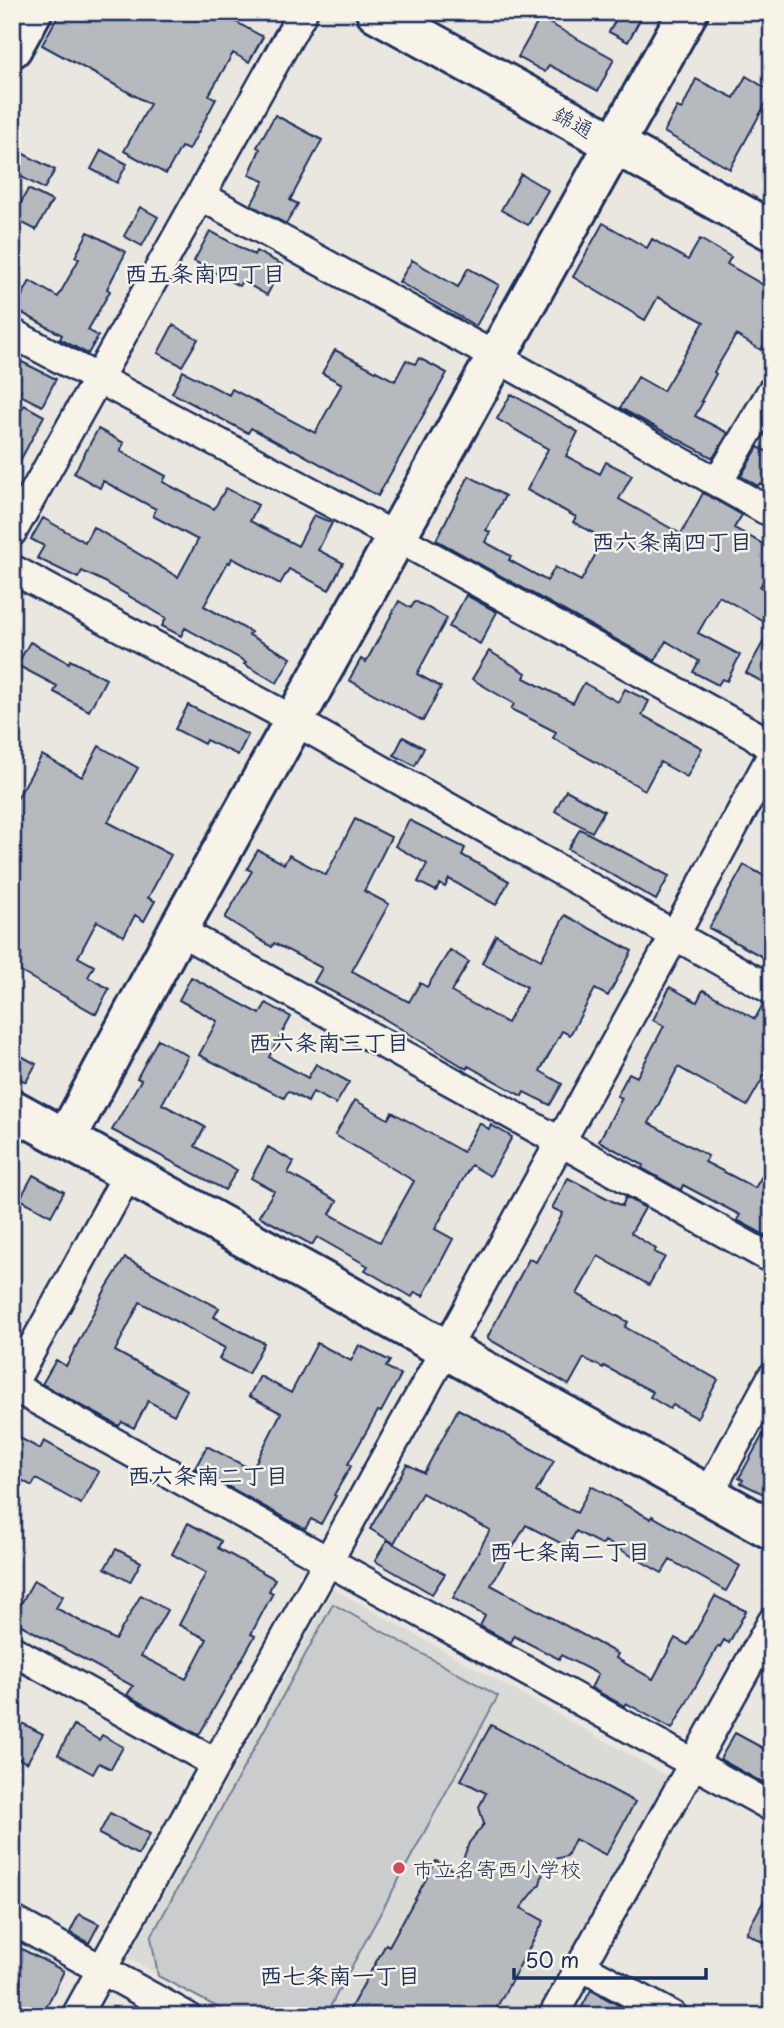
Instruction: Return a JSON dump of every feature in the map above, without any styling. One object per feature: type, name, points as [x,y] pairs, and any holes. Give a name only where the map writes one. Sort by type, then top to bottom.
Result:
[{"type":"street","points":[[12,48],[32,12]]},
{"type":"street","points":[[12,532],[303,12]]},
{"type":"street","name":"錦通","points":[[376,12],[772,231]]},
{"type":"street","points":[[66,1139],[178,930],[688,12]]},
{"type":"street","points":[[201,196],[496,357],[766,510],[772,510]]},
{"type":"street","points":[[12,333],[396,537],[753,734],[772,749]]},
{"type":"street","points":[[718,482],[772,391]]},
{"type":"street","points":[[12,569],[295,721],[772,990]]},
{"type":"street","points":[[76,2016],[772,755]]},
{"type":"street","points":[[178,930],[772,1259]]},
{"type":"street","points":[[12,1109],[772,1530]]},
{"type":"street","points":[[128,1174],[12,1386],[772,1807]]},
{"type":"street","points":[[708,1494],[772,1377]]},
{"type":"street","points":[[553,2016],[772,1622]]},
{"type":"street","points":[[12,1650],[215,1763]]},
{"type":"street","points":[[12,1920],[186,2016]]},
{"type":"street","points":[[581,1966],[673,2016]]},
{"type":"shaded area","name":"市立名寄西小学校","points":[[334,1589],[671,1778],[538,2016],[231,2016],[128,1958]]},
{"type":"shaded area","points":[[333,1604],[498,1696],[325,2016],[234,2016],[158,1976],[151,1937]]},
{"type":"building","points":[[60,12],[218,12],[263,37],[249,62],[233,53],[209,95],[216,99],[189,150],[181,147],[166,174],[124,151],[150,104],[42,45]]},
{"type":"building","points":[[620,12],[644,12],[628,42],[609,32]]},
{"type":"building","points":[[540,18],[614,59],[598,91],[549,65],[545,72],[518,57]]},
{"type":"building","points":[[746,76],[772,92],[730,169],[664,132],[677,107],[682,109],[696,79],[734,98]]},
{"type":"building","points":[[275,115],[322,140],[290,200],[298,204],[286,224],[251,205],[264,181],[249,175],[260,149],[257,147]]},
{"type":"building","points":[[12,148],[55,170],[44,189],[12,172]]},
{"type":"building","points":[[101,150],[127,164],[117,183],[91,169]]},
{"type":"building","points":[[521,174],[548,190],[528,225],[501,210]]},
{"type":"building","points":[[28,189],[52,201],[36,230],[13,218]]},
{"type":"building","points":[[140,207],[158,217],[142,246],[124,236]]},
{"type":"building","points":[[603,223],[647,248],[652,239],[688,260],[700,239],[731,257],[727,264],[772,290],[772,330],[761,350],[736,335],[714,372],[716,374],[695,416],[728,433],[713,458],[620,408],[638,377],[663,391],[704,322],[658,297],[645,320],[573,277]]},
{"type":"building","points":[[210,231],[254,255],[256,251],[283,265],[267,295],[242,281],[239,286],[194,261]]},
{"type":"building","points":[[88,232],[126,252],[107,289],[110,291],[88,330],[98,336],[88,354],[60,339],[62,335],[15,309],[30,281],[58,297],[79,259],[75,257]]},
{"type":"building","points":[[412,260],[458,287],[468,268],[499,285],[476,326],[399,282]]},
{"type":"building","points":[[173,325],[198,339],[182,366],[158,353]]},
{"type":"building","points":[[335,350],[395,381],[406,360],[415,364],[419,358],[447,373],[378,496],[251,428],[248,433],[172,393],[183,371],[229,395],[232,389],[315,433],[342,384],[322,373]]},
{"type":"building","points":[[12,357],[56,379],[42,406],[18,394],[21,390],[12,386]]},
{"type":"building","points":[[511,394],[578,432],[566,456],[600,474],[606,462],[632,475],[619,499],[681,534],[703,493],[742,515],[734,528],[772,549],[772,566],[760,587],[772,594],[772,626],[719,596],[698,633],[740,655],[727,681],[722,679],[718,685],[693,672],[699,661],[666,641],[655,661],[436,540],[469,476],[505,496],[486,530],[490,532],[485,542],[511,556],[509,560],[547,581],[555,567],[581,581],[604,539],[573,522],[576,517],[527,490],[548,449],[497,419]]},
{"type":"building","points":[[24,405],[44,416],[12,476],[12,428]]},
{"type":"building","points":[[98,429],[124,443],[120,451],[166,476],[163,482],[214,509],[226,488],[258,505],[250,521],[298,546],[314,515],[332,523],[318,550],[343,563],[329,590],[289,569],[280,584],[232,558],[204,606],[291,658],[277,683],[244,664],[246,662],[185,628],[181,636],[162,626],[166,618],[105,582],[82,571],[78,578],[37,558],[44,546],[31,539],[43,518],[85,542],[93,527],[178,577],[198,540],[153,516],[156,509],[103,481],[100,488],[74,473]]},
{"type":"building","points":[[758,447],[772,454],[772,490],[760,483],[758,486],[741,476]]},
{"type":"building","points":[[466,595],[497,612],[480,644],[449,627]]},
{"type":"building","points":[[399,601],[411,608],[415,601],[447,618],[417,674],[441,687],[423,721],[349,680],[361,659],[366,662]]},
{"type":"building","points":[[772,626],[772,687],[746,673]]},
{"type":"building","points":[[30,642],[106,679],[89,711],[54,692],[57,686],[17,665]]},
{"type":"building","points":[[489,651],[526,673],[524,678],[573,703],[584,683],[618,702],[625,689],[649,701],[642,715],[702,748],[687,777],[660,762],[645,790],[553,738],[556,732],[511,709],[514,704],[472,679]]},
{"type":"building","points":[[188,705],[248,735],[238,755],[206,740],[204,744],[175,729]]},
{"type":"building","points":[[403,737],[424,748],[415,766],[394,755]]},
{"type":"building","points":[[99,746],[138,768],[108,822],[171,855],[148,898],[155,901],[144,921],[135,915],[124,936],[97,921],[78,957],[94,966],[88,977],[109,989],[96,1014],[12,967],[12,794],[18,797],[42,755],[82,777]]},
{"type":"building","points":[[566,790],[604,811],[592,832],[555,811]]},
{"type":"building","points":[[355,819],[391,837],[364,891],[389,904],[352,971],[409,1002],[420,983],[427,987],[450,950],[469,962],[451,992],[507,1023],[527,987],[482,963],[496,935],[541,960],[565,915],[632,951],[608,996],[595,989],[570,1035],[562,1031],[540,1071],[562,1084],[550,1105],[524,1092],[522,1096],[468,1066],[467,1069],[383,1018],[314,982],[322,968],[274,943],[272,947],[225,918],[252,871],[247,869],[258,850],[284,864],[289,855],[326,875]]},
{"type":"building","points":[[409,820],[465,848],[462,855],[509,881],[496,905],[449,879],[445,887],[440,884],[436,891],[418,882],[427,864],[395,846]]},
{"type":"building","points":[[580,829],[669,876],[656,900],[568,849]]},
{"type":"building","points":[[744,865],[772,880],[772,962],[709,928]]},
{"type":"building","points":[[191,977],[260,1014],[266,1003],[291,1017],[269,1057],[308,1078],[316,1064],[349,1082],[336,1104],[313,1092],[308,1102],[288,1091],[284,1098],[199,1055],[217,1021],[179,1000]]},
{"type":"building","points":[[670,987],[697,1002],[703,990],[755,1019],[763,1004],[772,1007],[772,1062],[747,1106],[678,1067],[649,1123],[708,1156],[705,1162],[755,1188],[772,1159],[772,1239],[737,1220],[740,1215],[683,1185],[681,1190],[599,1141],[622,1098],[617,1096],[629,1073],[637,1077],[664,1026],[653,1020]]},
{"type":"building","points":[[158,1039],[188,1056],[162,1104],[205,1127],[195,1146],[237,1170],[225,1190],[112,1130],[141,1080],[137,1078]]},
{"type":"building","points":[[12,1051],[36,1064],[26,1082],[12,1075]]},
{"type":"building","points":[[355,1100],[388,1119],[392,1112],[463,1152],[479,1123],[489,1129],[491,1125],[512,1137],[490,1176],[471,1165],[435,1229],[453,1239],[423,1296],[415,1292],[412,1297],[365,1270],[368,1266],[317,1237],[312,1245],[259,1216],[274,1191],[251,1178],[268,1147],[294,1162],[288,1173],[337,1201],[330,1214],[380,1242],[414,1181],[335,1135]]},
{"type":"building","points":[[33,1175],[64,1192],[51,1216],[20,1199]]},
{"type":"building","points":[[568,1178],[622,1206],[626,1197],[645,1208],[631,1233],[656,1249],[654,1252],[665,1257],[649,1285],[598,1256],[577,1294],[628,1322],[625,1327],[718,1380],[697,1418],[673,1405],[670,1409],[650,1397],[653,1392],[584,1358],[569,1385],[487,1338],[529,1259],[536,1262],[563,1213],[552,1208]]},
{"type":"building","points":[[125,1258],[219,1308],[214,1317],[264,1343],[248,1374],[219,1359],[225,1348],[140,1302],[115,1351],[187,1390],[174,1415],[148,1401],[134,1428],[122,1422],[119,1426],[42,1384],[56,1360],[66,1366],[105,1290]]},
{"type":"building","points":[[317,1343],[351,1361],[359,1345],[390,1361],[386,1367],[401,1375],[348,1464],[351,1466],[321,1524],[311,1519],[305,1529],[195,1468],[207,1446],[252,1470],[281,1413],[249,1396],[260,1376],[291,1393]]},
{"type":"building","points":[[458,1409],[554,1461],[536,1492],[577,1513],[591,1486],[651,1519],[652,1516],[740,1566],[726,1591],[670,1560],[662,1573],[605,1541],[602,1545],[576,1531],[568,1547],[526,1525],[491,1585],[618,1654],[616,1658],[653,1679],[675,1638],[688,1645],[715,1596],[746,1611],[729,1643],[724,1640],[720,1647],[718,1646],[672,1729],[626,1703],[624,1706],[591,1688],[598,1674],[561,1655],[559,1659],[514,1636],[511,1643],[480,1626],[485,1616],[453,1598],[490,1530],[422,1493],[394,1543],[370,1529],[407,1464],[424,1473]]},
{"type":"building","points":[[772,1418],[772,1498],[741,1483],[743,1480],[739,1478]]},
{"type":"building","points":[[18,1437],[40,1449],[44,1441],[99,1472],[81,1504],[36,1479],[32,1486],[12,1475],[12,1448]]},
{"type":"building","points":[[188,1523],[221,1541],[218,1548],[275,1579],[269,1591],[273,1593],[251,1634],[255,1636],[199,1735],[127,1695],[133,1686],[12,1620],[34,1580],[63,1596],[56,1608],[115,1640],[141,1595],[167,1610],[141,1656],[186,1679],[207,1639],[179,1625],[206,1573],[172,1554]]},
{"type":"building","points":[[387,1540],[445,1574],[432,1594],[375,1561]]},
{"type":"building","points":[[116,1549],[141,1562],[130,1582],[105,1568]]},
{"type":"building","points":[[12,1718],[43,1734],[27,1763],[12,1755]]},
{"type":"building","points":[[74,1725],[99,1740],[102,1735],[123,1747],[111,1769],[99,1763],[93,1774],[58,1754]]},
{"type":"building","points":[[491,1725],[635,1802],[606,1855],[575,1839],[567,1856],[546,1861],[540,1884],[521,1908],[544,1921],[492,2016],[346,2016],[436,1861],[458,1873],[469,1843],[484,1824],[479,1807],[486,1793],[461,1780]]},
{"type":"building","points":[[735,1733],[772,1753],[772,1788],[720,1759]]},
{"type":"building","points":[[110,1813],[150,1834],[138,1855],[99,1834]]},
{"type":"building","points":[[772,1886],[772,1947],[746,1933]]},
{"type":"building","points":[[79,1914],[99,1924],[89,1943],[70,1932]]},
{"type":"building","points":[[12,1944],[64,1971],[42,2016],[12,2016],[12,1990],[21,1975],[12,1970]]},
{"type":"building","points":[[591,1990],[638,2016],[577,2016]]},
{"type":"place","name":"市立名寄西小学校","points":[[399,1868]]},
{"type":"district","name":"西五条南四丁目","points":[[205,272]]},
{"type":"district","name":"西六条南四丁目","points":[[672,540]]},
{"type":"district","name":"西六条南三丁目","points":[[329,1041]]},
{"type":"district","name":"西六条南二丁目","points":[[208,1474]]},
{"type":"district","name":"西七条南二丁目","points":[[570,1550]]},
{"type":"district","name":"西七条南一丁目","points":[[340,1974]]}]
